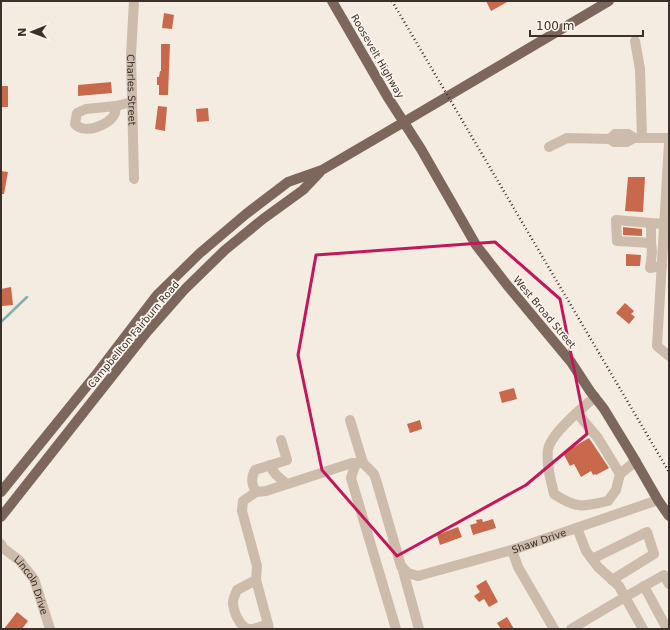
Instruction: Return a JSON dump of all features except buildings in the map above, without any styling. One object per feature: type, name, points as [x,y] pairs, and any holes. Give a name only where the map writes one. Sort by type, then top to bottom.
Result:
[{"type":"main road","name":"Roosevelt Highway","points":[[332,1],[387,96],[404,122]]},
{"type":"main road","name":"Campbellton Fairburn Road","points":[[1,492],[95,376],[157,295],[223,233],[288,182],[322,170],[609,1]]},
{"type":"main road","name":"West Broad Street","points":[[404,122],[476,245],[571,362],[604,409],[658,500],[669,515]]},
{"type":"main road","name":"Campbellton Fairburn Road","points":[[1,517],[147,332],[184,290],[234,242],[304,190],[322,170]]},
{"type":"street","name":"Charles Street","points":[[134,1],[131,55],[134,179]]},
{"type":"street","points":[[635,42],[640,69],[638,138]]},
{"type":"street","points":[[116,106],[132,102]]},
{"type":"street","points":[[549,147],[567,138],[610,139],[615,134],[628,134],[638,138],[669,138]]},
{"type":"street","points":[[669,143],[662,266],[664,301],[657,346],[669,356]]},
{"type":"street","points":[[651,243],[617,241],[616,220],[664,224]]},
{"type":"street","points":[[651,223],[652,252],[650,268],[662,266]]},
{"type":"street","points":[[595,397],[558,431],[548,449],[550,480],[554,494],[570,503],[587,506],[608,501],[616,490],[620,474],[636,461]]},
{"type":"street","points":[[577,414],[598,438],[620,474]]},
{"type":"street","points":[[350,420],[360,463],[351,478]]},
{"type":"street","points":[[256,492],[252,485],[252,476],[255,470],[287,460],[281,440]]},
{"type":"street","points":[[256,580],[237,590],[233,601],[236,614],[241,625],[249,629],[268,626],[256,580],[258,566],[242,510],[243,502],[256,492],[266,491],[352,463],[360,463],[374,474],[419,629]]},
{"type":"street","points":[[270,465],[272,471],[277,477],[287,484]]},
{"type":"street","points":[[334,469],[351,478],[396,629]]},
{"type":"street","name":"Shaw Drive","points":[[418,576],[512,550],[658,500]]},
{"type":"street","points":[[577,528],[586,551],[598,567],[619,586],[643,629]]},
{"type":"street","points":[[592,559],[647,532],[654,554],[612,580]]},
{"type":"street","name":"Lincoln Drive","points":[[2,547],[19,560],[34,579],[50,629]]},
{"type":"street","points":[[512,550],[518,567],[554,629]]},
{"type":"street","points":[[401,566],[408,573],[418,576],[411,588],[410,597]]},
{"type":"street","points":[[571,629],[664,575],[669,584]]},
{"type":"street","points":[[644,586],[667,629]]},
{"type":"highlighted area","points":[[495,242],[560,299],[587,434],[526,485],[397,556],[322,470],[298,355],[316,255]]},
{"type":"waterway","points":[[1,322],[27,297]]},
{"type":"railway","points":[[392,1],[669,472]]}]
